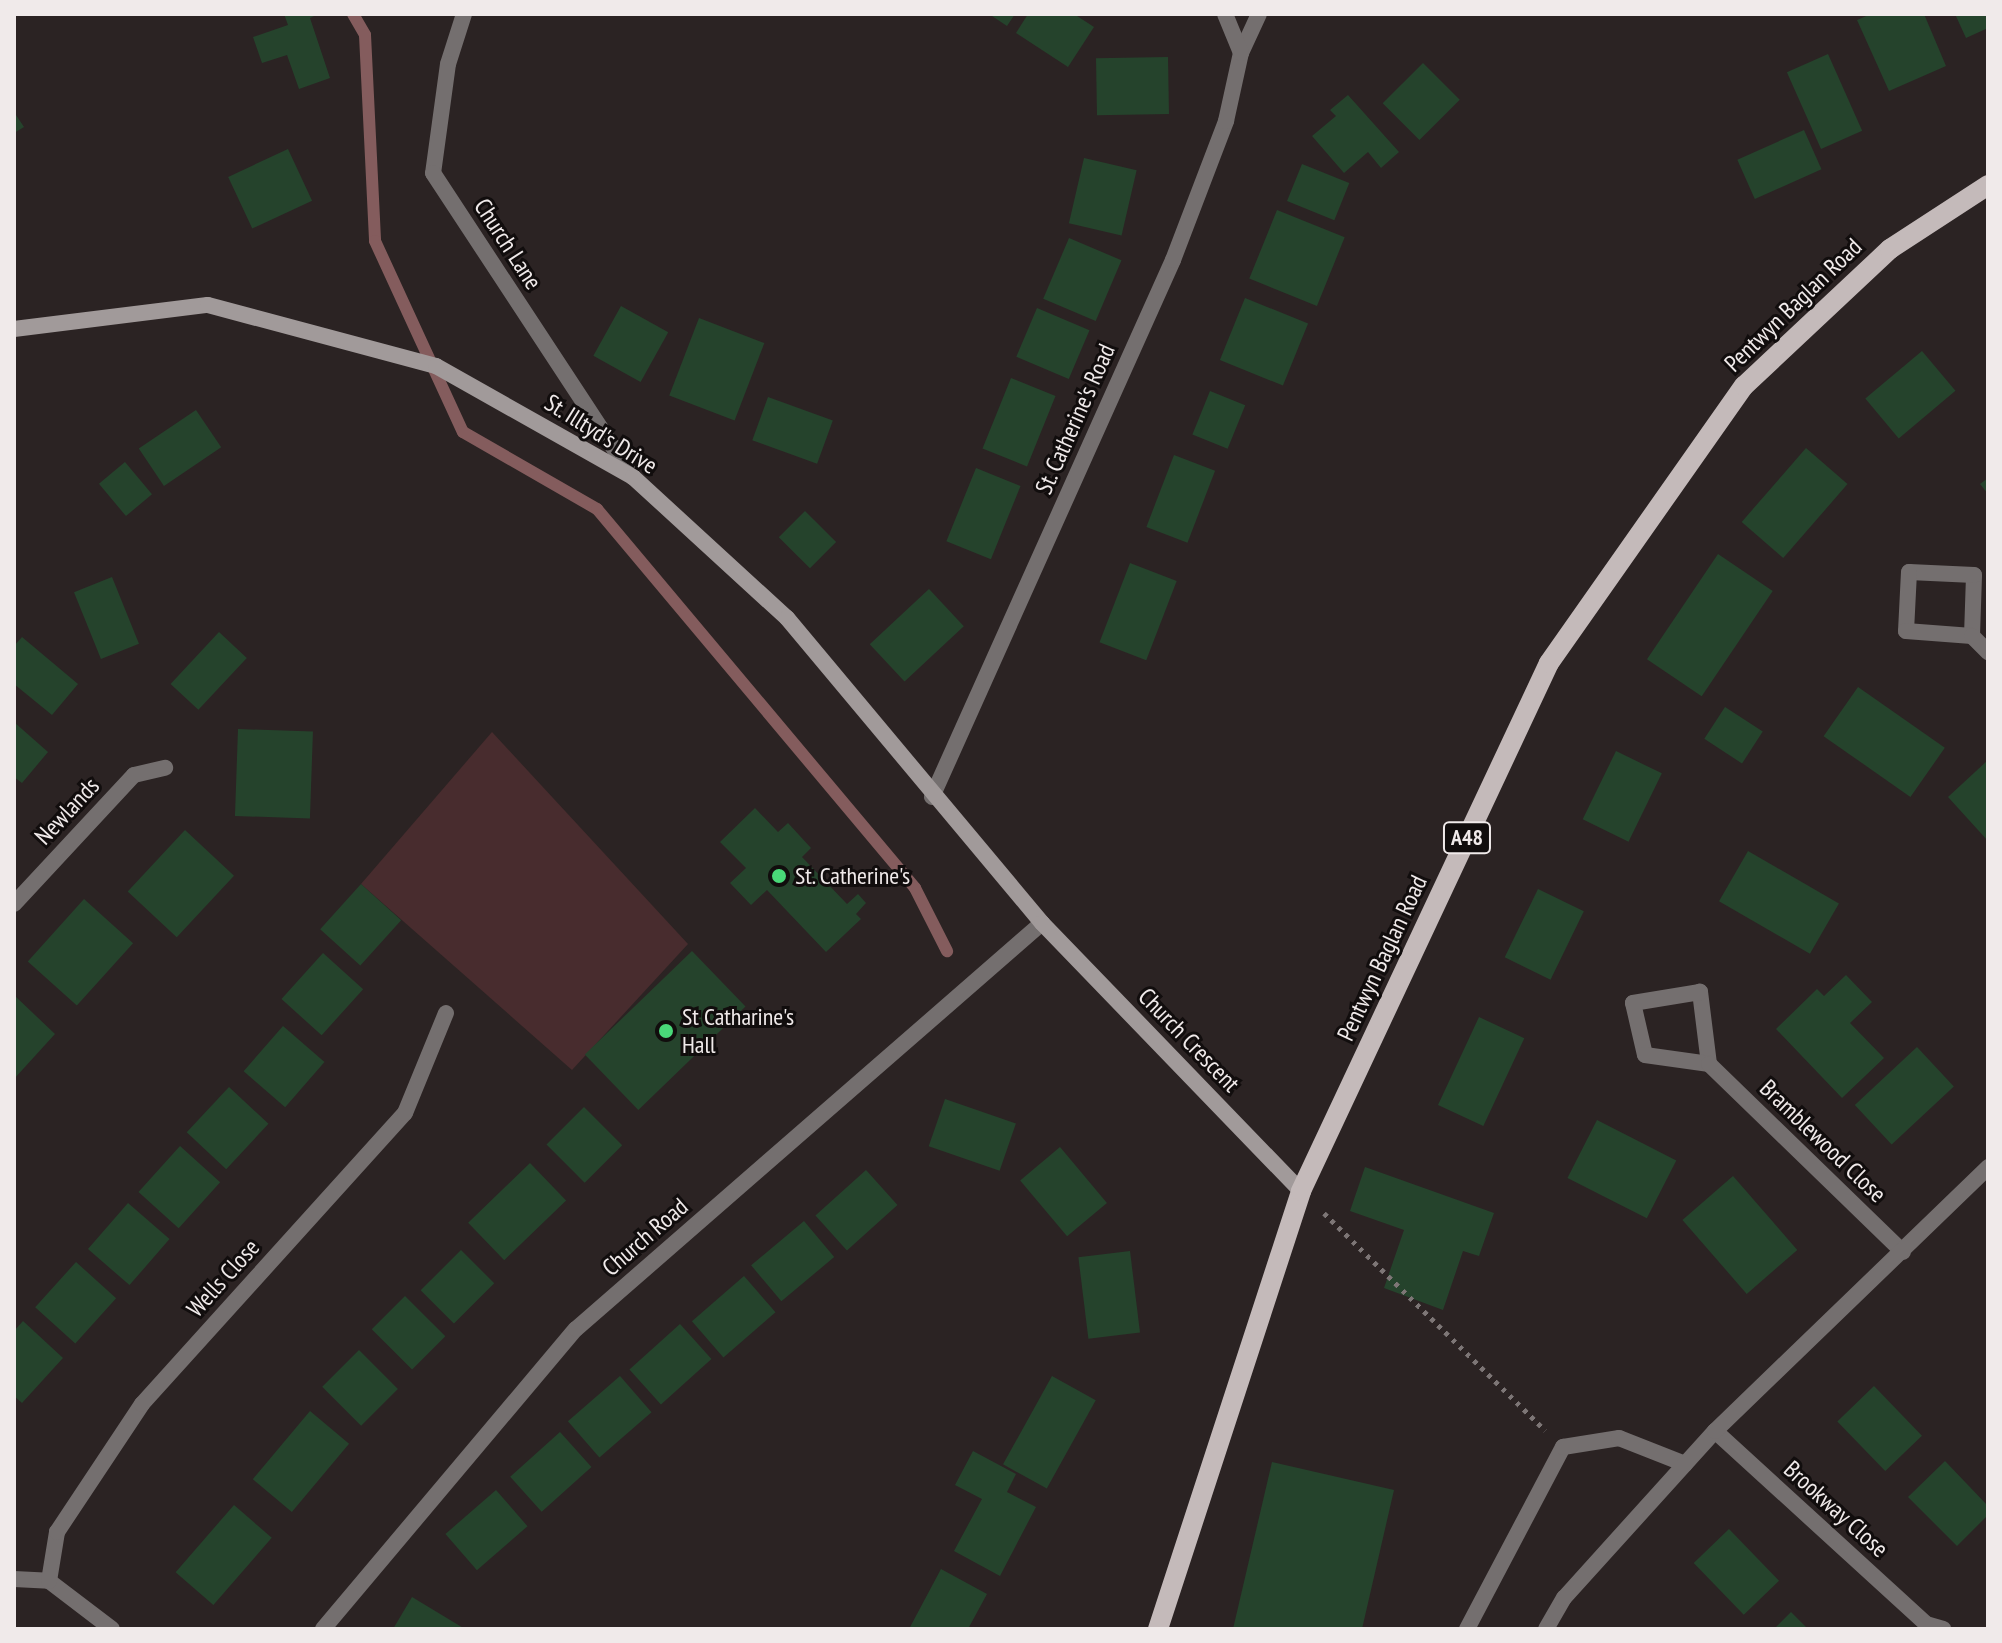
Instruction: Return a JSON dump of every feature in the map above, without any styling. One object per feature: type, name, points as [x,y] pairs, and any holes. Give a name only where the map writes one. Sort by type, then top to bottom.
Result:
[{"type":"main road","name":"Pentwyn Baglan Road","points":[[1158,1629],[1301,1191],[1549,663],[1744,386],[1890,249],[1988,185]]},
{"type":"street","name":"Church Lane","points":[[464,14],[448,64],[433,173],[633,477]]},
{"type":"street","points":[[1225,14],[1241,53]]},
{"type":"street","name":"St. Catherine's Road","points":[[932,797],[1173,260],[1226,121],[1241,53],[1259,14]]},
{"type":"street","name":"St. Illtyd's Drive","points":[[14,329],[208,305],[436,366],[633,477],[787,618],[932,797],[1042,923]]},
{"type":"street","points":[[1972,636],[1974,575],[1909,572],[1906,631],[1972,636],[1988,652]]},
{"type":"street","name":"Newlands","points":[[14,904],[134,775],[165,768]]},
{"type":"street","name":"Church Crescent","points":[[1042,923],[1301,1191]]},
{"type":"street","name":"Church Road","points":[[323,1629],[576,1329],[1042,923]]},
{"type":"street","points":[[1700,992],[1709,1064],[1645,1055],[1633,1003],[1700,992]]},
{"type":"street","name":"Wells Close","points":[[49,1581],[57,1532],[142,1404],[405,1113],[446,1013]]},
{"type":"street","name":"Bramblewood Close","points":[[1709,1064],[1903,1252]]},
{"type":"street","points":[[1546,1629],[1564,1598],[1715,1431],[1988,1167]]},
{"type":"street","name":"Brookway Close","points":[[1715,1431],[1925,1626],[1943,1629]]},
{"type":"street","points":[[1467,1629],[1563,1447],[1619,1438],[1685,1464]]},
{"type":"street","points":[[14,1579],[49,1581],[112,1629]]},
{"type":"path","points":[[1301,1191],[1563,1447]]},
{"type":"shaded area","points":[[492,732],[688,944],[572,1070],[361,884]]},
{"type":"building","points":[[284,14],[318,14],[310,18],[330,78],[299,89],[287,55],[262,63],[253,37],[288,25]]},
{"type":"building","points":[[989,14],[1015,14],[1007,26]]},
{"type":"building","points":[[1028,14],[1074,14],[1094,27],[1068,67],[1016,33]]},
{"type":"building","points":[[1871,14],[1924,14],[1946,66],[1889,91],[1857,20]]},
{"type":"building","points":[[1955,14],[1988,14],[1988,28],[1966,38]]},
{"type":"building","points":[[1828,54],[1862,131],[1821,149],[1787,72]]},
{"type":"building","points":[[1168,57],[1169,114],[1097,115],[1096,58]]},
{"type":"building","points":[[1423,63],[1460,100],[1419,140],[1383,103]]},
{"type":"building","points":[[1348,95],[1399,152],[1381,168],[1368,152],[1344,173],[1312,136],[1336,116],[1330,110]]},
{"type":"building","points":[[14,112],[24,127],[14,133]]},
{"type":"building","points":[[1804,130],[1821,169],[1755,199],[1737,160]]},
{"type":"building","points":[[288,149],[312,201],[252,229],[228,177]]},
{"type":"building","points":[[1084,158],[1137,170],[1122,235],[1069,223]]},
{"type":"building","points":[[1302,164],[1349,183],[1334,220],[1287,201]]},
{"type":"building","points":[[1277,210],[1345,237],[1317,306],[1249,279]]},
{"type":"building","points":[[1069,238],[1121,260],[1096,321],[1043,299]]},
{"type":"building","points":[[1245,298],[1308,323],[1283,386],[1220,360]]},
{"type":"building","points":[[621,306],[668,332],[641,382],[593,356]]},
{"type":"building","points":[[1037,308],[1089,330],[1069,379],[1016,357]]},
{"type":"building","points":[[699,318],[764,343],[735,421],[669,395]]},
{"type":"building","points":[[1922,351],[1955,391],[1899,438],[1865,399]]},
{"type":"building","points":[[1011,378],[1056,396],[1027,466],[983,448]]},
{"type":"building","points":[[1210,391],[1245,405],[1228,449],[1192,435]]},
{"type":"building","points":[[768,397],[833,421],[817,464],[752,440]]},
{"type":"building","points":[[196,410],[221,447],[164,486],[139,449]]},
{"type":"building","points":[[1806,448],[1848,484],[1783,558],[1742,522]]},
{"type":"building","points":[[1174,455],[1215,471],[1187,543],[1146,527]]},
{"type":"building","points":[[125,462],[152,494],[126,516],[99,484]]},
{"type":"building","points":[[976,468],[1021,486],[991,559],[946,541]]},
{"type":"building","points":[[1988,478],[1988,494],[1980,484]]},
{"type":"building","points":[[805,511],[836,542],[810,568],[779,537]]},
{"type":"building","points":[[1718,554],[1773,591],[1702,696],[1647,659]]},
{"type":"building","points":[[1130,563],[1177,581],[1146,660],[1100,642]]},
{"type":"building","points":[[112,577],[139,644],[101,659],[74,592]]},
{"type":"building","points":[[929,589],[964,626],[905,682],[870,644]]},
{"type":"building","points":[[219,632],[247,658],[198,710],[171,684]]},
{"type":"building","points":[[22,637],[78,684],[52,715],[14,684],[14,646]]},
{"type":"building","points":[[1858,687],[1945,748],[1910,797],[1824,736]]},
{"type":"building","points":[[1725,707],[1763,732],[1742,763],[1704,739]]},
{"type":"building","points":[[14,722],[48,752],[22,783],[14,777]]},
{"type":"building","points":[[238,729],[313,732],[310,819],[235,816]]},
{"type":"building","points":[[1616,751],[1662,773],[1629,842],[1583,819]]},
{"type":"building","points":[[1988,760],[1988,841],[1948,797]]},
{"type":"building","name":"St. Catherine's","points":[[755,808],[778,832],[788,823],[811,848],[802,857],[847,904],[858,894],[866,903],[856,914],[861,919],[826,952],[767,890],[751,905],[730,883],[746,868],[720,842]]},
{"type":"building","points":[[185,830],[234,876],[177,937],[128,891]]},
{"type":"building","points":[[1748,851],[1839,904],[1810,954],[1719,901]]},
{"type":"building","points":[[361,884],[401,920],[360,965],[320,929]]},
{"type":"building","points":[[1538,889],[1584,911],[1551,980],[1505,957]]},
{"type":"building","points":[[84,899],[133,943],[77,1006],[28,961]]},
{"type":"building","name":"St Catharine's Hall","points":[[692,951],[745,1006],[638,1110],[585,1055]]},
{"type":"building","points":[[323,953],[363,989],[322,1035],[282,999]]},
{"type":"building","points":[[1846,975],[1872,1002],[1850,1023],[1884,1058],[1842,1098],[1776,1029],[1817,989],[1824,996]]},
{"type":"building","points":[[14,995],[55,1034],[14,1079]]},
{"type":"building","points":[[1479,1017],[1524,1038],[1483,1126],[1438,1105]]},
{"type":"building","points":[[283,1026],[325,1062],[285,1107],[244,1071]]},
{"type":"building","points":[[1917,1047],[1954,1086],[1892,1144],[1855,1105]]},
{"type":"building","points":[[229,1087],[268,1124],[226,1169],[187,1132]]},
{"type":"building","points":[[945,1099],[1016,1123],[1000,1171],[929,1146]]},
{"type":"building","points":[[584,1107],[622,1145],[585,1183],[547,1144]]},
{"type":"building","points":[[1597,1120],[1676,1160],[1647,1218],[1567,1178]]},
{"type":"building","points":[[180,1146],[220,1182],[179,1228],[139,1192]]},
{"type":"building","points":[[1060,1147],[1107,1203],[1067,1236],[1020,1180]]},
{"type":"building","points":[[530,1163],[566,1200],[504,1260],[468,1223]]},
{"type":"building","points":[[1365,1167],[1494,1213],[1479,1256],[1463,1251],[1443,1310],[1384,1288],[1404,1230],[1350,1211]]},
{"type":"building","points":[[866,1170],[897,1205],[847,1250],[815,1216]]},
{"type":"building","points":[[1733,1176],[1797,1250],[1747,1294],[1682,1220]]},
{"type":"building","points":[[128,1203],[170,1239],[129,1285],[88,1249]]},
{"type":"building","points":[[804,1221],[834,1257],[781,1301],[751,1265]]},
{"type":"building","points":[[461,1250],[494,1283],[454,1324],[421,1290]]},
{"type":"building","points":[[1130,1251],[1140,1332],[1088,1339],[1078,1257]]},
{"type":"building","points":[[76,1262],[116,1298],[75,1343],[35,1307]]},
{"type":"building","points":[[744,1276],[775,1312],[723,1357],[692,1321]]},
{"type":"building","points":[[405,1296],[445,1336],[412,1370],[372,1329]]},
{"type":"building","points":[[23,1321],[63,1358],[22,1403],[14,1396],[14,1331]]},
{"type":"building","points":[[680,1324],[711,1359],[661,1404],[629,1370]]},
{"type":"building","points":[[359,1350],[398,1389],[361,1426],[322,1387]]},
{"type":"building","points":[[620,1376],[651,1412],[599,1457],[568,1421]]},
{"type":"building","points":[[1052,1376],[1096,1400],[1047,1489],[1003,1464]]},
{"type":"building","points":[[1874,1386],[1922,1436],[1885,1471],[1837,1421]]},
{"type":"building","points":[[310,1411],[349,1444],[292,1512],[253,1479]]},
{"type":"building","points":[[560,1432],[591,1467],[542,1512],[510,1477]]},
{"type":"building","points":[[973,1451],[1016,1474],[1007,1492],[1036,1507],[1000,1576],[954,1551],[982,1499],[955,1485]]},
{"type":"building","points":[[1945,1461],[1988,1506],[1988,1515],[1957,1546],[1908,1497]]},
{"type":"building","points":[[1272,1462],[1394,1490],[1362,1629],[1233,1629]]},
{"type":"building","points":[[496,1490],[527,1526],[477,1570],[445,1534]]},
{"type":"building","points":[[234,1505],[272,1538],[213,1605],[176,1572]]},
{"type":"building","points":[[1729,1529],[1779,1581],[1744,1615],[1694,1563]]},
{"type":"building","points":[[941,1569],[987,1594],[968,1629],[909,1629]]},
{"type":"building","points":[[412,1597],[465,1629],[393,1629]]},
{"type":"building","points":[[1791,1612],[1808,1629],[1774,1629]]},
{"type":"waterway","points":[[353,14],[365,35],[375,241],[463,432],[597,509],[915,888],[947,951]]},
{"type":"place","name":"St. Catherine's","points":[[779,876]]},
{"type":"place","name":"St Catharine's Hall","points":[[666,1031]]}]
